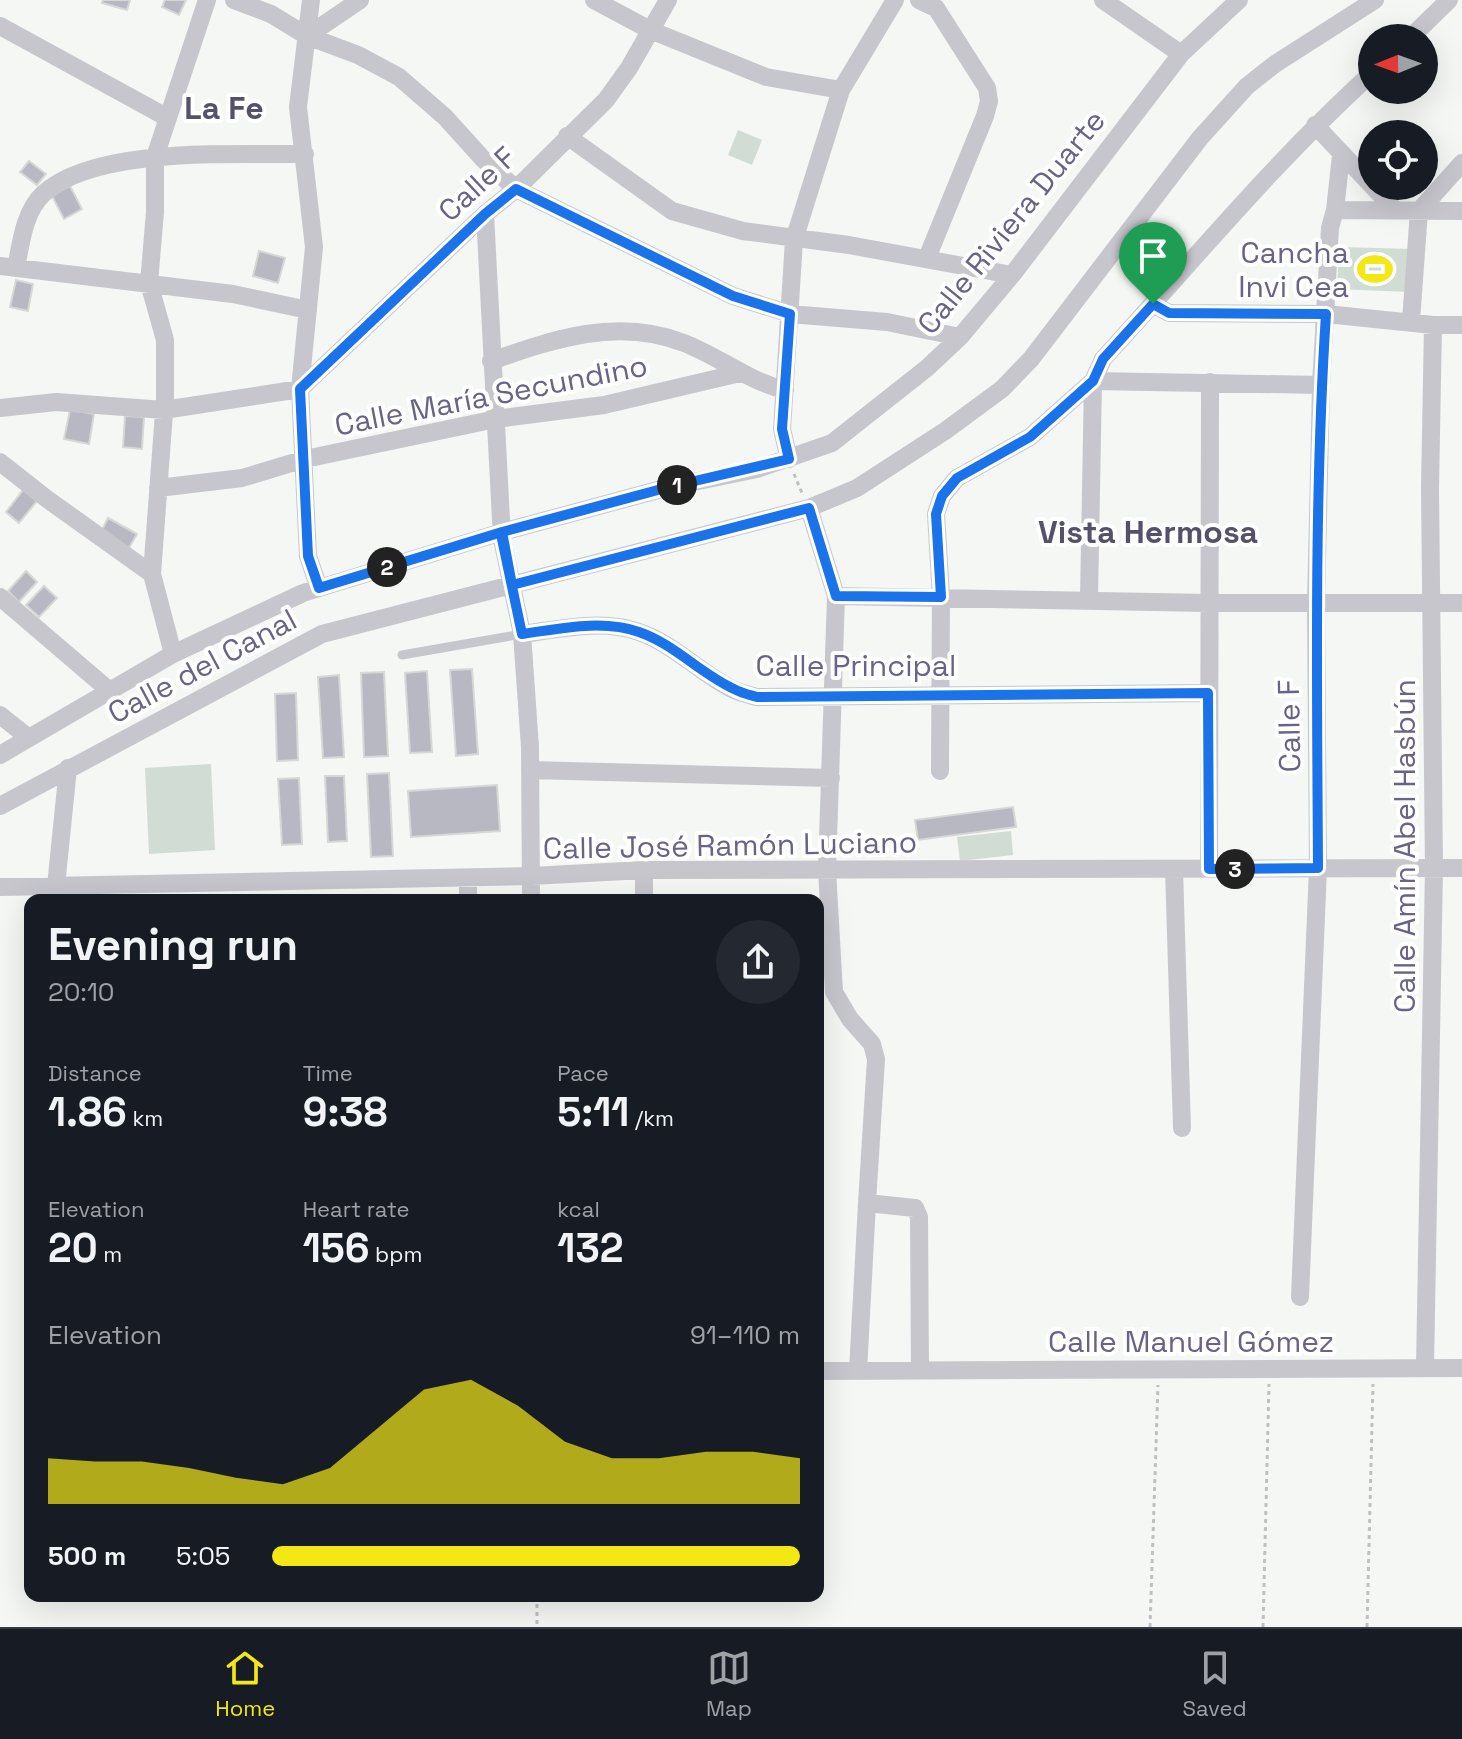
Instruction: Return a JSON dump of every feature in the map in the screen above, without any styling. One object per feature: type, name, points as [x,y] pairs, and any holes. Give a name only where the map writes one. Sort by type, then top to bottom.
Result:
[{"type":"street","points":[[173,654],[152,574],[164,410],[165,340],[149,283],[155,212],[155,157],[207,0]]},
{"type":"street","points":[[234,0],[271,14],[307,36],[358,55],[399,77],[445,117],[483,159],[516,189],[733,296],[790,314],[887,322],[960,337]]},
{"type":"street","points":[[311,0],[298,107],[314,247],[300,389],[308,556],[319,588]]},
{"type":"street","points":[[307,36],[360,0]]},
{"type":"street","points":[[594,0],[650,30],[766,77],[841,90]]},
{"type":"street","name":"Calle F","points":[[300,389],[485,214],[516,189],[606,100],[629,68],[668,0]]},
{"type":"street","points":[[790,464],[782,429],[794,240],[841,90],[895,0]]},
{"type":"street","points":[[919,0],[936,8],[987,88],[989,101],[927,258]]},
{"type":"street","points":[[1103,0],[1181,54]]},
{"type":"street","name":"Calle Riviera Duarte","points":[[0,755],[173,654],[303,593],[669,487],[790,464],[832,443],[927,368],[960,337],[1012,275],[1181,54],[1239,0]]},
{"type":"street","name":"Calle del Canal","points":[[0,806],[322,634],[807,505],[857,488],[945,431],[1002,389],[1031,359],[1200,138],[1247,86],[1275,64],[1375,0]]},
{"type":"street","points":[[1424,24],[1449,0]]},
{"type":"street","points":[[0,26],[168,118]]},
{"type":"street","points":[[1089,599],[1093,381],[1103,359],[1315,125],[1358,86]]},
{"type":"street","points":[[1315,125],[1395,210]]},
{"type":"street","points":[[567,136],[672,211],[743,231],[849,245],[1012,275]]},
{"type":"street","points":[[305,154],[155,157],[107,163],[61,181],[41,196],[25,224],[8,267],[233,294],[308,310]]},
{"type":"street","name":"Calle F","points":[[1300,1297],[1318,868],[1316,604],[1321,385],[1330,228],[1341,155]]},
{"type":"street","points":[[1411,321],[1419,211],[1462,163]]},
{"type":"street","points":[[1335,210],[1462,211]]},
{"type":"street","points":[[485,214],[502,535],[522,634],[530,770],[531,894]]},
{"type":"street","points":[[1153,304],[1169,313],[1326,314],[1462,325]]},
{"type":"street","name":"Calle Amín Abel Hasbún","points":[[1425,1367],[1434,868],[1430,488],[1433,325]]},
{"type":"street","points":[[491,361],[554,339],[635,330],[684,343],[761,384],[785,390]]},
{"type":"street","name":"Calle María Secundino","points":[[158,488],[242,478],[305,459],[496,419],[604,405],[740,373]]},
{"type":"street","points":[[940,771],[941,597],[936,514],[942,496],[957,478],[1030,437],[1093,381],[1321,385]]},
{"type":"street","points":[[1209,869],[1210,382]]},
{"type":"street","points":[[0,408],[56,402],[164,410],[300,389]]},
{"type":"street","points":[[0,462],[152,574]]},
{"type":"street","points":[[807,505],[836,596],[827,870],[834,992],[850,1019],[872,1044],[876,1059],[858,1371]]},
{"type":"street","points":[[836,596],[1208,603],[1462,603]]},
{"type":"street","points":[[0,597],[111,692]]},
{"type":"street","name":"Calle Principal","points":[[522,634],[573,627],[612,627],[640,632],[733,689],[757,697],[1208,693]]},
{"type":"street","points":[[0,715],[29,738]]},
{"type":"street","points":[[56,886],[68,768]]},
{"type":"street","points":[[530,770],[831,778]]},
{"type":"street","name":"Calle José Ramón Luciano","points":[[0,887],[202,891],[644,870],[1462,868]]},
{"type":"street","points":[[1174,869],[1182,1128]]},
{"type":"street","points":[[644,870],[644,894]]},
{"type":"street","points":[[468,878],[468,894]]},
{"type":"street","points":[[867,1203],[915,1208],[919,1217],[920,1369]]},
{"type":"street","name":"Calle Manuel Gómez","points":[[824,1371],[1462,1368]]},
{"type":"lane","points":[[402,655],[522,634]]},
{"type":"path","points":[[790,464],[807,505]]},
{"type":"path","points":[[1263,1627],[1270,1368]]},
{"type":"path","points":[[1367,1627],[1373,1368]]},
{"type":"path","points":[[1150,1627],[1158,1369]]},
{"type":"path","points":[[537,1602],[537,1627]]},
{"type":"shaded area","points":[[738,130],[762,140],[752,165],[728,155]]},
{"type":"shaded area","name":"Cancha Invi Cea","points":[[1339,247],[1412,249],[1410,292],[1337,289]]},
{"type":"shaded area","points":[[211,764],[215,850],[149,854],[145,768]]},
{"type":"shaded area","points":[[1011,831],[1013,855],[960,861],[957,837]]},
{"type":"building","points":[[103,0],[130,0],[127,10],[102,3]]},
{"type":"building","points":[[165,0],[186,0],[179,15],[162,7]]},
{"type":"building","points":[[29,161],[46,174],[37,185],[20,172]]},
{"type":"building","points":[[70,186],[82,209],[64,219],[52,196]]},
{"type":"building","points":[[259,251],[285,258],[278,283],[253,276]]},
{"type":"building","points":[[16,280],[33,284],[28,311],[10,307]]},
{"type":"building","points":[[70,410],[94,414],[89,444],[64,439]]},
{"type":"building","points":[[125,416],[144,417],[142,449],[123,447]]},
{"type":"building","points":[[23,490],[37,501],[19,523],[6,512]]},
{"type":"building","points":[[108,518],[137,534],[129,548],[101,532]]},
{"type":"building","points":[[26,571],[37,582],[19,602],[8,591]]},
{"type":"building","points":[[44,586],[57,598],[39,617],[26,605]]},
{"type":"building","points":[[472,669],[478,754],[456,756],[450,670]]},
{"type":"building","points":[[427,671],[432,752],[410,753],[405,673]]},
{"type":"building","points":[[384,672],[388,756],[364,757],[361,673]]},
{"type":"building","points":[[339,675],[344,757],[323,758],[318,677]]},
{"type":"building","points":[[296,693],[298,760],[277,761],[275,694]]},
{"type":"building","points":[[389,773],[393,856],[371,857],[367,774]]},
{"type":"building","points":[[325,776],[344,776],[347,841],[328,842]]},
{"type":"building","points":[[299,778],[302,844],[282,845],[278,779]]},
{"type":"building","points":[[497,785],[500,831],[411,837],[408,791]]},
{"type":"building","points":[[1013,807],[1016,827],[918,840],[915,820]]},
{"type":"place","name":"Cancha Invi Cea","points":[[1375,269]]},
{"type":"district","name":"La Fe","points":[[224,108]]},
{"type":"district","name":"Vista Hermosa","points":[[1148,532]]},
{"type":"route","points":[[1153,304],[1103,359],[1093,381],[1030,437],[957,478],[942,496],[936,514],[941,597],[836,596],[809,508],[512,585],[502,532],[669,487],[757,469],[789,459],[782,429],[790,314],[733,296],[516,189],[485,214],[300,389],[308,556],[319,588],[502,532],[502,539],[522,634],[573,627],[612,627],[640,632],[733,689],[757,697],[1208,693],[1209,869],[1318,868],[1316,604],[1321,385],[1326,314],[1169,313],[1153,304]]}]
